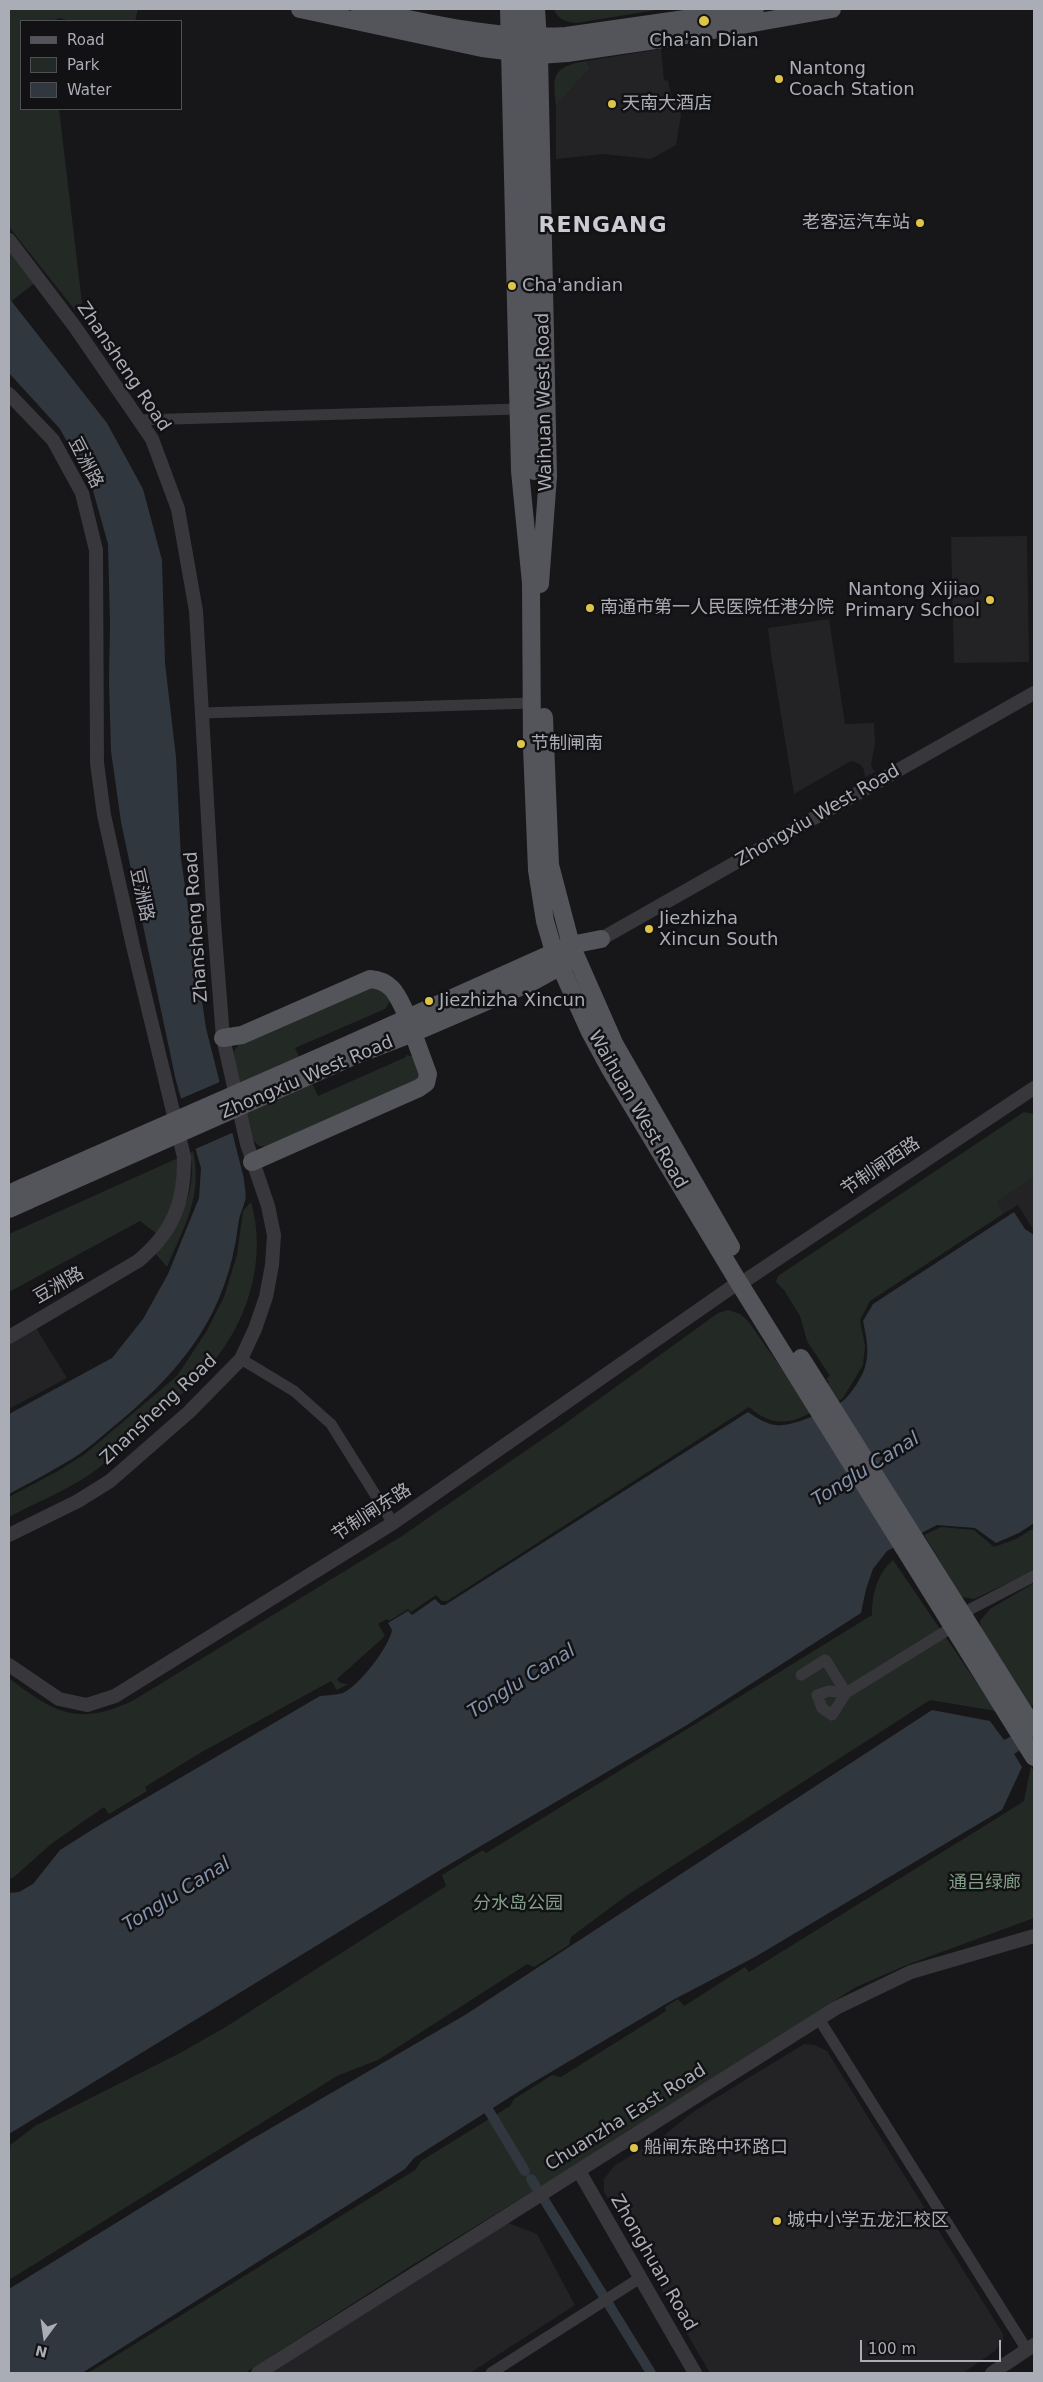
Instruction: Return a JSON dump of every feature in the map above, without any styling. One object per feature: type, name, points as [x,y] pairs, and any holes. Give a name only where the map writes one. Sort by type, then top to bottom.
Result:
[{"type":"main road","points":[[300,9],[444,40],[539,46],[567,53],[832,9]]},
{"type":"main road","points":[[360,9],[451,28],[510,43]]},
{"type":"main road","name":"Waihuan West Road","points":[[509,9],[520,471],[535,584]]},
{"type":"main road","name":"Waihuan West Road","points":[[523,9],[534,470],[531,490],[550,865],[573,952],[615,1045],[744,1280]]},
{"type":"main road","name":"Waihuan West Road","points":[[536,9],[539,46],[548,476],[535,584],[532,747],[537,870],[546,921],[557,960],[590,1032],[609,1067],[787,1346],[956,1617]]},
{"type":"main road","points":[[539,46],[576,35],[755,9]]},
{"type":"main road","points":[[573,952],[601,939]]},
{"type":"main road","name":"Zhongxiu West Road","points":[[9,1209],[21,1194],[355,1048],[411,1026],[573,952]]},
{"type":"main road","points":[[223,1038],[242,1035],[370,979],[381,980],[393,988],[411,1026],[428,1074],[426,1082],[419,1088],[252,1162]]},
{"type":"main road","points":[[956,1617],[1025,1722],[1034,1757]]},
{"type":"street","name":"Zhansheng Road","points":[[9,240],[75,327],[152,439],[178,509],[196,611],[214,922],[223,1038],[252,1162],[268,1206],[274,1235],[272,1265],[266,1298],[255,1329],[241,1359],[189,1412],[110,1481],[78,1501],[9,1535]]},
{"type":"street","name":"豆洲路","points":[[9,394],[52,440],[82,492],[96,550],[97,763],[104,815],[133,946],[184,1157],[182,1197],[165,1234],[152,1250],[138,1261],[9,1337]]},
{"type":"street","points":[[138,420],[519,409]]},
{"type":"street","name":"Zhongxiu West Road","points":[[601,939],[1034,693]]},
{"type":"street","points":[[202,714],[533,703]]},
{"type":"street","name":"节制闸西路","points":[[744,1280],[1034,1088]]},
{"type":"street","name":"节制闸东路","points":[[9,1665],[58,1699],[87,1705],[116,1696],[393,1524],[744,1280]]},
{"type":"street","points":[[241,1359],[294,1391],[331,1424],[393,1524]]},
{"type":"street","points":[[801,1675],[824,1660],[846,1693],[946,1631],[956,1617],[1034,1576]]},
{"type":"street","name":"Chuanzha East Road","points":[[258,2373],[516,2208],[579,2171],[631,2136],[836,2008],[911,1972],[1034,1936]]},
{"type":"street","points":[[819,2019],[1030,2347],[992,2373]]},
{"type":"street","name":"Zhonghuan Road","points":[[579,2171],[694,2373]]},
{"type":"street","points":[[491,2373],[640,2278]]},
{"type":"shaded area","points":[[661,49],[664,80],[668,81],[672,98],[680,98],[681,115],[676,145],[651,159],[603,154],[556,159],[556,106],[590,68],[586,61]]},
{"type":"shaded area","name":"Nantong Xijiao Primary School","points":[[1027,536],[1029,662],[954,663],[951,537]]},
{"type":"shaded area","points":[[829,619],[845,724],[874,723],[875,743],[871,766],[875,772],[865,777],[864,770],[860,764],[851,761],[794,794],[768,628]]},
{"type":"shaded area","points":[[1034,1177],[1034,1231],[1018,1205],[1003,1214],[996,1202]]},
{"type":"shaded area","points":[[36,1328],[67,1378],[9,1409],[9,1344]]},
{"type":"shaded area","name":"城中小学五龙汇校区","points":[[804,2044],[815,2045],[827,2051],[1003,2334],[1003,2340],[995,2351],[963,2373],[710,2373],[604,2192],[604,2179],[614,2166],[663,2136],[693,2112]]},
{"type":"shaded area","points":[[506,2222],[537,2234],[575,2305],[470,2373],[267,2373]]},
{"type":"green space","points":[[9,9],[138,9],[135,20],[67,20],[59,18],[55,20],[20,20],[20,110],[59,110],[82,303],[75,310],[9,227]]},
{"type":"green space","points":[[554,9],[663,9],[576,23],[562,19]]},
{"type":"green space","points":[[586,61],[590,68],[556,106],[554,86],[557,74],[567,66]]},
{"type":"green space","points":[[9,248],[36,282],[9,303]]},
{"type":"green space","points":[[375,985],[390,998],[385,1009],[295,1048],[318,1096],[406,1057],[406,1055],[415,1057],[421,1065],[418,1080],[270,1147],[259,1146],[252,1139],[232,1058],[234,1051],[240,1043]]},
{"type":"green space","points":[[1024,1112],[1034,1114],[1034,1177],[997,1202],[1003,1214],[870,1301],[860,1320],[865,1346],[863,1365],[843,1398],[838,1402],[825,1384],[829,1382],[826,1379],[830,1376],[807,1341],[800,1316],[784,1290],[776,1282],[778,1276]]},
{"type":"green space","points":[[193,1151],[196,1183],[194,1197],[167,1267],[155,1253],[172,1230],[189,1195],[192,1168],[190,1153]]},
{"type":"green space","points":[[178,1158],[181,1177],[167,1219],[157,1234],[140,1221],[9,1292],[9,1234]]},
{"type":"green space","points":[[251,1202],[257,1244],[252,1286],[236,1327],[226,1345],[213,1362],[122,1449],[97,1469],[70,1486],[9,1517],[9,1497],[58,1471],[85,1454],[177,1376],[206,1332],[224,1297],[237,1255],[243,1211]]},
{"type":"green space","points":[[728,1310],[740,1314],[748,1321],[812,1412],[795,1420],[779,1422],[764,1417],[749,1407],[447,1601],[442,1601],[436,1595],[411,1612],[408,1609],[389,1621],[387,1619],[378,1624],[385,1636],[337,1679],[340,1683],[348,1684],[337,1690],[331,1681],[200,1753],[145,1787],[147,1791],[109,1814],[104,1807],[51,1844],[14,1877],[9,1879],[9,1678],[40,1700],[68,1712],[82,1714],[98,1713],[134,1700],[402,1536],[563,1425],[718,1313]]},
{"type":"green space","points":[[941,1527],[974,1530],[994,1547],[1016,1539],[1034,1528],[1034,1571],[974,1599],[962,1597],[924,1535]]},
{"type":"green space","name":"分水岛公园","points":[[893,1560],[996,1711],[930,1700],[626,1896],[571,1937],[569,1945],[534,1967],[527,1964],[378,2060],[337,2076],[9,2280],[9,2146],[35,2126],[180,2053],[224,2028],[446,1886],[442,1875],[483,1850],[486,1853],[872,1615],[876,1585],[883,1572]]},
{"type":"green space","points":[[1034,1583],[1034,1704],[1031,1706],[981,1628],[980,1621],[990,1609]]},
{"type":"green space","name":"通吕绿廊","points":[[1031,1766],[1034,1772],[1034,1918],[909,1964],[856,1987],[613,2142],[414,2264],[245,2373],[88,2373],[415,2170],[421,2161],[510,2106],[514,2099],[552,2075],[561,2077],[666,2011],[665,2007],[678,1999],[684,2006],[745,1967],[749,1972],[1024,1801]]},
{"type":"water","points":[[9,298],[107,423],[143,489],[162,560],[165,663],[176,757],[181,859],[206,1028],[244,1179],[246,1196],[224,1286],[213,1312],[183,1359],[143,1401],[86,1449],[72,1459],[9,1494],[9,1414],[112,1358],[143,1319],[168,1274],[199,1198],[201,1168],[176,1081],[121,822],[111,751],[108,544],[92,487],[60,429],[9,373]]},
{"type":"water","name":"Tonglu Canal","points":[[1014,1212],[1025,1229],[1034,1235],[1034,1523],[1019,1533],[996,1543],[975,1528],[937,1525],[887,1551],[873,1569],[861,1613],[687,1725],[445,1867],[9,2134],[9,1893],[19,1892],[33,1884],[60,1850],[98,1826],[320,1696],[340,1694],[350,1689],[365,1674],[385,1646],[392,1630],[388,1623],[408,1611],[412,1615],[435,1599],[441,1605],[445,1605],[748,1412],[776,1425],[791,1424],[821,1413],[844,1400],[862,1375],[865,1367],[867,1349],[863,1321],[873,1304]]},
{"type":"water","points":[[932,1710],[990,1721],[1004,1740],[1034,1724],[1034,1741],[1014,1754],[1022,1767],[1002,1810],[755,1957],[671,2001],[529,2085],[414,2158],[405,2169],[82,2373],[9,2373],[9,2289],[247,2142],[465,2015]]},
{"type":"pier","points":[[222,1081],[234,1132],[193,1150],[178,1100]]},
{"type":"waterway","points":[[489,2111],[525,2171]]},
{"type":"waterway","points":[[531,2179],[536,2187]]},
{"type":"waterway","points":[[545,2201],[651,2373]]},
{"type":"place","name":"Cha'an Dian","points":[[704,21]]},
{"type":"place","name":"Nantong Coach Station","points":[[779,79]]},
{"type":"place","name":"天南大酒店","points":[[612,104]]},
{"type":"place","name":"老客运汽车站","points":[[920,223]]},
{"type":"place","name":"Cha'andian","points":[[512,286]]},
{"type":"place","name":"Nantong Xijiao Primary School","points":[[990,600]]},
{"type":"place","name":"南通市第一人民医院任港分院","points":[[590,608]]},
{"type":"place","name":"节制闸南","points":[[521,744]]},
{"type":"place","name":"Jiezhizha Xincun South","points":[[649,929]]},
{"type":"place","name":"Jiezhizha Xincun","points":[[429,1001]]},
{"type":"place","name":"船闸东路中环路口","points":[[634,2148]]},
{"type":"place","name":"城中小学五龙汇校区","points":[[777,2221]]},
{"type":"district","name":"RENGANG","points":[[603,226]]}]
